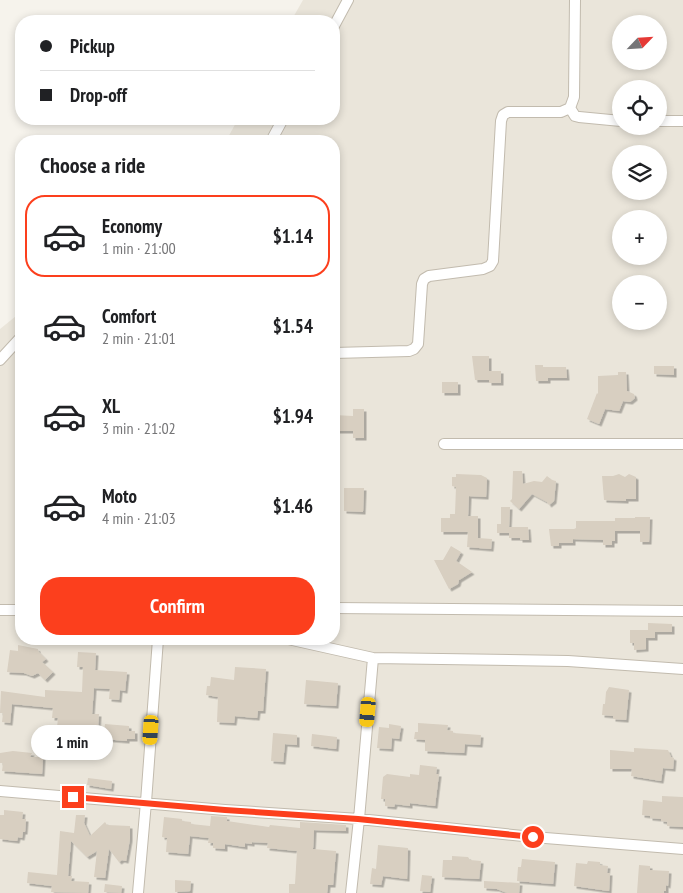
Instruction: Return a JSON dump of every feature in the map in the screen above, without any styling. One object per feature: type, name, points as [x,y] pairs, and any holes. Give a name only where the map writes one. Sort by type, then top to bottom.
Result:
[{"type":"street","points":[[340,15],[348,0]]},
{"type":"street","points":[[340,353],[409,351],[414,349],[418,344],[422,284],[424,279],[430,276],[483,269],[490,266],[493,261],[501,121],[503,115],[508,112],[561,112],[570,108],[574,97],[575,0]]},
{"type":"street","points":[[570,108],[575,116],[579,118],[612,120]]},
{"type":"street","points":[[667,121],[683,121]]},
{"type":"street","points":[[0,360],[15,344]]},
{"type":"street","points":[[444,444],[683,444]]},
{"type":"street","points":[[340,608],[683,611]]},
{"type":"street","points":[[0,610],[15,610]]},
{"type":"street","points":[[138,893],[158,645]]},
{"type":"street","points":[[315,645],[373,658],[568,661],[683,670]]},
{"type":"street","points":[[351,893],[373,658]]},
{"type":"street","points":[[0,791],[358,819],[533,837],[683,848]]},
{"type":"shaded area","points":[[303,0],[683,0],[683,893],[0,893],[0,329],[15,317],[15,645],[340,645],[340,135],[229,135],[235,125],[340,125],[340,15],[294,15]]},
{"type":"building","points":[[472,356],[489,356],[489,371],[501,371],[501,383],[489,383],[489,380],[475,380]]},
{"type":"building","points":[[535,365],[566,367],[567,378],[548,378],[548,381],[536,381]]},
{"type":"building","points":[[654,366],[674,366],[674,375],[654,374]]},
{"type":"building","points":[[618,372],[626,372],[627,391],[634,394],[635,398],[630,402],[623,401],[619,411],[605,409],[599,424],[587,419],[598,394],[598,376],[618,375]]},
{"type":"building","points":[[442,382],[458,382],[458,393],[442,393]]},
{"type":"building","points":[[353,409],[364,409],[364,438],[353,438],[353,431],[340,431],[340,415],[353,416]]},
{"type":"building","points":[[513,471],[522,471],[523,484],[534,481],[542,482],[547,476],[556,481],[554,501],[549,505],[532,494],[519,509],[510,501],[512,499]]},
{"type":"building","points":[[456,474],[481,475],[487,478],[486,497],[469,496],[468,516],[478,516],[478,538],[492,539],[491,549],[467,547],[468,532],[441,532],[441,518],[450,518],[450,514],[455,514],[456,487],[452,486],[452,477],[456,477]]},
{"type":"building","points":[[619,474],[625,477],[629,474],[636,477],[636,499],[626,499],[626,501],[604,500],[602,476]]},
{"type":"building","points":[[344,488],[364,488],[363,512],[344,511]]},
{"type":"building","points":[[501,507],[510,507],[509,527],[528,527],[529,540],[509,538],[509,533],[497,533],[497,524],[501,524]]},
{"type":"building","points":[[650,517],[649,542],[640,542],[640,531],[615,531],[615,541],[612,541],[612,545],[603,545],[603,540],[573,539],[573,543],[559,543],[559,546],[551,546],[549,529],[574,529],[576,528],[576,521],[615,521],[615,518]]},
{"type":"building","points":[[451,546],[461,552],[456,561],[472,572],[449,589],[434,560],[443,560]]},
{"type":"building","points":[[648,623],[672,624],[672,632],[655,632],[655,638],[646,638],[646,649],[634,650],[634,643],[630,643],[630,630],[648,630]]},
{"type":"building","points":[[18,645],[38,649],[46,659],[42,662],[53,672],[45,680],[38,673],[32,676],[24,673],[7,672],[10,650],[18,651]]},
{"type":"building","points":[[78,652],[96,653],[95,670],[127,672],[125,691],[120,690],[119,700],[109,699],[110,689],[94,688],[92,714],[99,714],[98,727],[77,726],[76,732],[67,731],[67,728],[57,727],[58,718],[52,718],[53,708],[12,704],[10,723],[2,722],[3,713],[0,713],[1,691],[45,697],[45,690],[82,692],[83,667],[77,667]]},
{"type":"building","points":[[235,667],[266,669],[263,711],[258,711],[257,718],[235,716],[234,723],[217,722],[218,697],[206,695],[207,686],[210,686],[211,677],[234,680]]},
{"type":"building","points":[[306,680],[338,683],[336,706],[304,704]]},
{"type":"building","points":[[609,687],[629,690],[626,720],[613,719],[613,716],[602,715],[606,692]]},
{"type":"building","points":[[418,723],[448,725],[447,730],[453,731],[453,733],[481,735],[480,745],[465,744],[464,753],[425,751],[425,740],[414,739],[415,732],[418,732]]},
{"type":"building","points":[[105,724],[129,726],[129,731],[135,731],[135,739],[127,739],[127,741],[103,739]]},
{"type":"building","points":[[389,724],[401,726],[399,739],[392,738],[391,749],[377,748],[379,727],[389,728]]},
{"type":"building","points":[[273,733],[297,735],[297,745],[285,744],[283,762],[271,761]]},
{"type":"building","points":[[312,734],[337,737],[336,749],[311,746]]},
{"type":"building","points":[[634,748],[668,750],[671,757],[674,758],[673,769],[663,768],[661,781],[631,776],[632,769],[610,769],[610,750],[634,752]]},
{"type":"building","points":[[13,751],[32,753],[30,757],[43,757],[42,774],[2,771],[3,763],[0,763],[0,753]]},
{"type":"building","points":[[420,765],[437,767],[436,774],[439,774],[435,806],[410,803],[410,806],[395,804],[394,807],[385,806],[385,799],[381,799],[383,777],[387,774],[410,777],[410,774],[419,775]]},
{"type":"building","points":[[88,778],[112,781],[111,789],[87,785]]},
{"type":"building","points":[[662,796],[683,797],[683,827],[667,826],[667,822],[661,821],[661,819],[642,815],[643,800],[662,802]]},
{"type":"building","points":[[4,810],[23,812],[22,819],[26,819],[25,832],[23,832],[22,838],[18,837],[17,841],[0,839],[0,815],[4,815]]},
{"type":"building","points":[[76,815],[85,815],[84,823],[90,836],[105,822],[107,825],[130,826],[126,861],[122,860],[119,862],[109,849],[105,878],[94,877],[97,851],[87,857],[71,841],[68,876],[72,876],[71,881],[89,882],[88,893],[51,892],[52,886],[27,883],[28,872],[57,875],[60,831],[74,833]]},
{"type":"building","points":[[211,816],[227,817],[227,821],[269,827],[270,825],[300,828],[300,822],[346,825],[346,831],[314,830],[313,849],[336,851],[333,885],[328,885],[327,893],[289,893],[289,884],[295,884],[297,851],[267,848],[268,843],[245,843],[245,847],[225,844],[225,849],[213,848],[213,843],[208,843],[209,838],[190,836],[188,854],[166,852],[167,838],[162,837],[164,817],[182,819],[182,821],[191,822],[191,824],[210,826]]},
{"type":"building","points":[[378,845],[408,848],[407,879],[383,876],[381,885],[370,884],[372,868],[376,869]]},
{"type":"building","points":[[452,856],[468,857],[470,860],[481,861],[479,879],[442,877],[443,860],[452,860]]},
{"type":"building","points":[[522,859],[555,862],[553,884],[517,881],[518,867],[521,867]]},
{"type":"building","points":[[588,861],[600,862],[600,865],[608,866],[607,873],[610,873],[609,891],[574,886],[576,863],[587,864]]},
{"type":"building","points":[[639,865],[650,866],[650,870],[669,871],[668,886],[666,885],[664,893],[637,893]]},
{"type":"building","points":[[422,875],[432,876],[430,892],[420,891]]},
{"type":"building","points":[[175,880],[191,881],[190,891],[175,892]]},
{"type":"building","points":[[484,881],[520,883],[519,893],[507,893],[497,889],[484,888]]},
{"type":"building","points":[[105,884],[122,886],[121,893],[104,892]]},
{"type":"route","points":[[73,797],[358,819],[533,837]]}]
